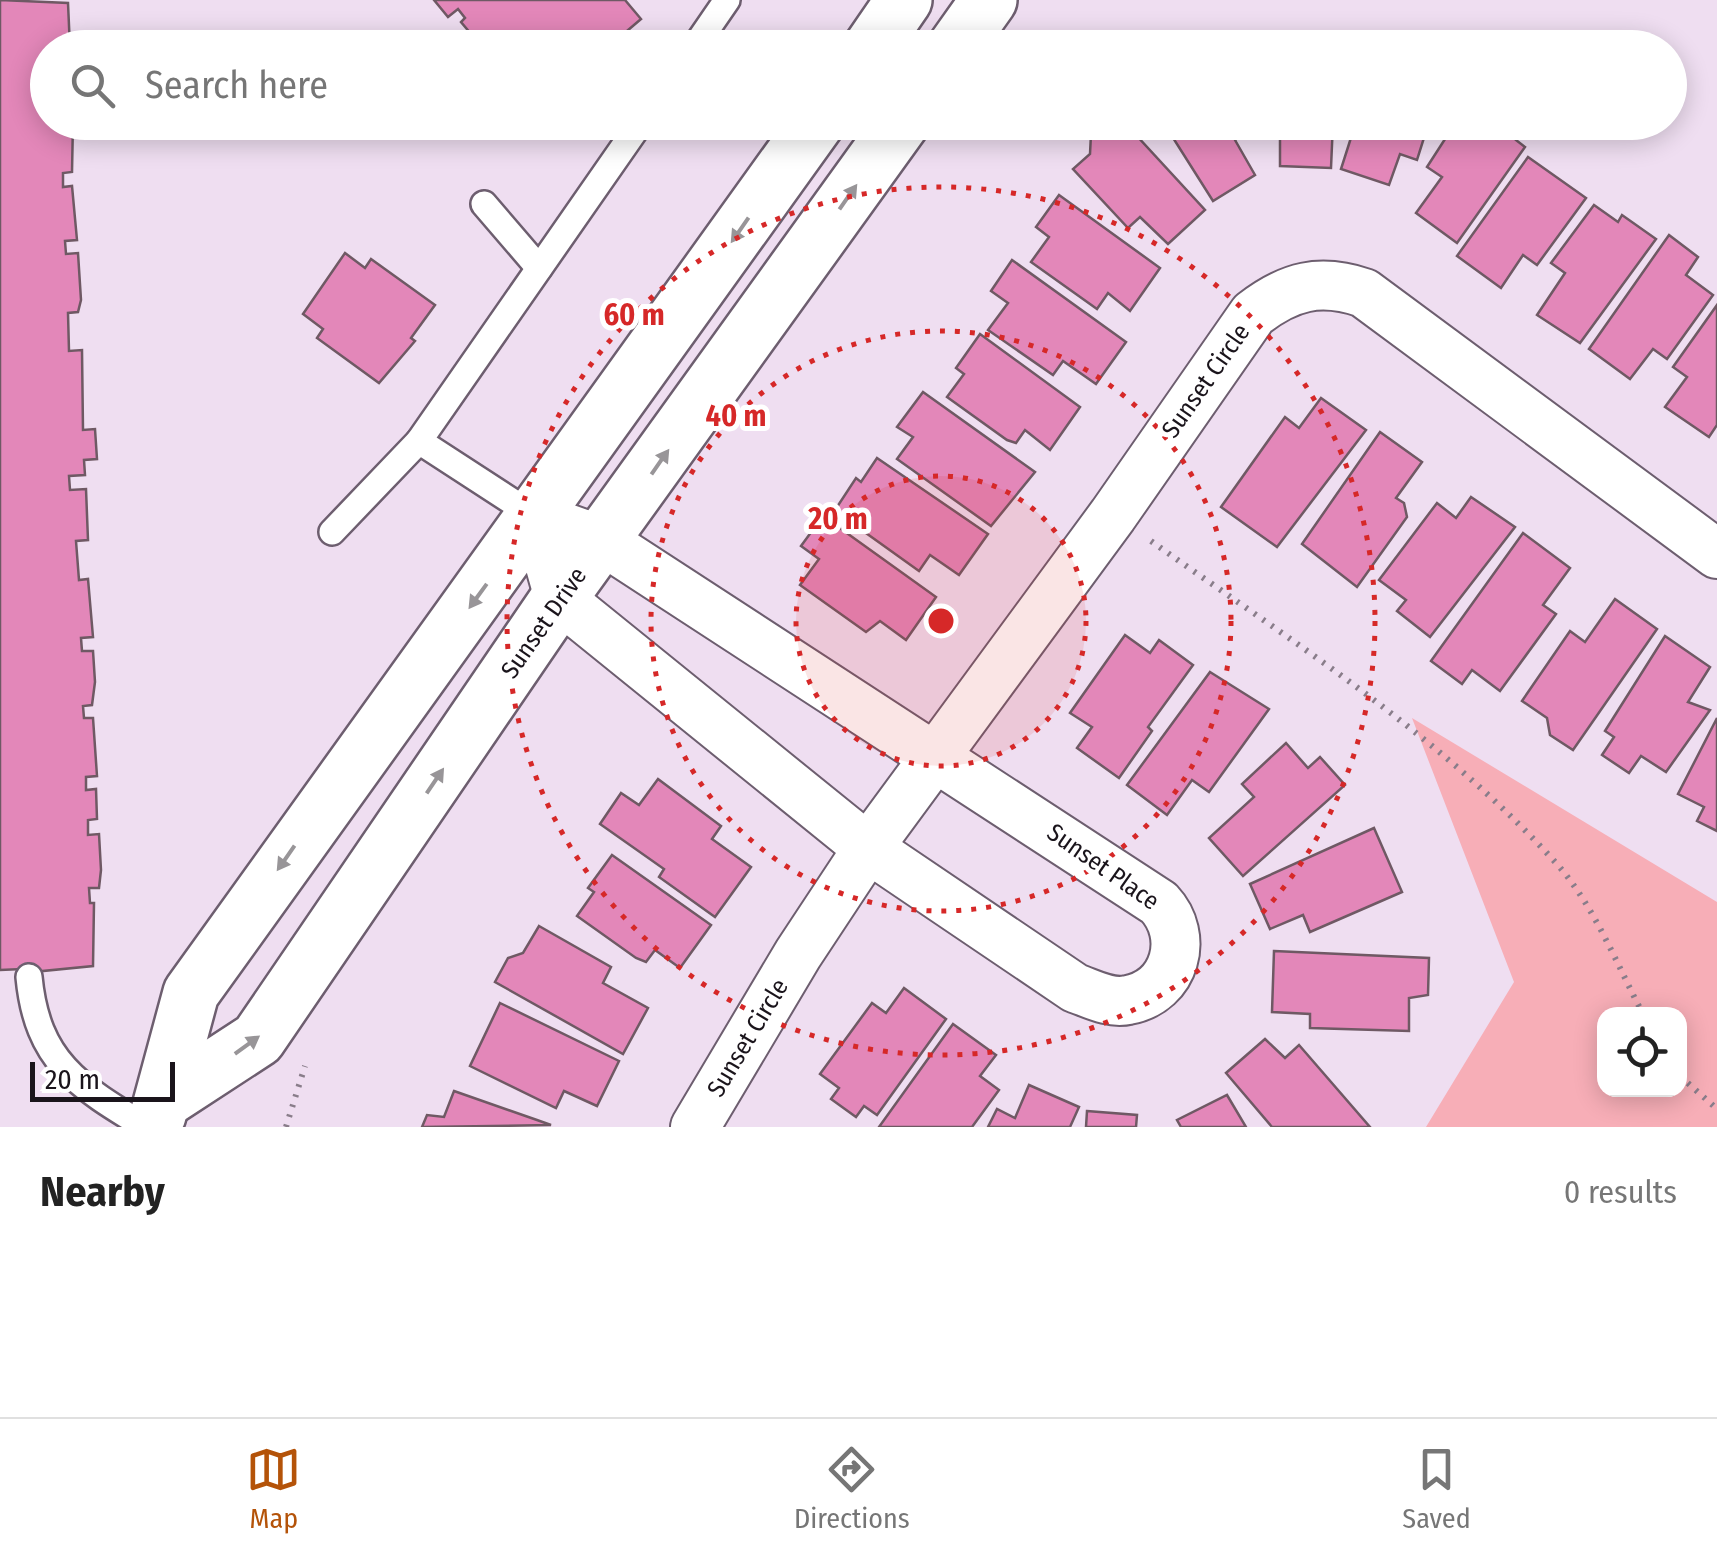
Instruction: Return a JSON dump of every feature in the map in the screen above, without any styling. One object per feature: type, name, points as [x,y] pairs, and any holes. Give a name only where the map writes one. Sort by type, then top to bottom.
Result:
[{"type":"street","points":[[883,30],[904,0]]},
{"type":"street","points":[[968,30],[989,0]]},
{"type":"street","points":[[155,1118],[191,993],[804,140]]},
{"type":"street","name":"Sunset Drive","points":[[155,1118],[258,1039],[559,598],[889,140]]},
{"type":"street","name":"Sunset Circle","points":[[695,1127],[798,954],[868,848],[1113,515],[1252,314],[1276,296],[1304,285],[1338,284],[1364,293],[1717,554]]},
{"type":"street","points":[[536,517],[603,541],[939,756]]},
{"type":"street","points":[[536,517],[559,598],[868,848]]},
{"type":"street","name":"Sunset Place","points":[[868,848],[1075,988],[1105,1000],[1130,1000],[1164,980],[1174,966],[1176,931],[1160,903],[939,756]]},
{"type":"lane","points":[[706,30],[727,0]]},
{"type":"lane","points":[[332,532],[419,441],[628,140]]},
{"type":"lane","points":[[484,204],[539,268]]},
{"type":"lane","points":[[419,441],[536,517]]},
{"type":"lane","points":[[30,977],[33,1015],[45,1044],[61,1066],[94,1096],[155,1118]]},
{"type":"path","points":[[1113,515],[1397,715],[1460,772],[1557,864],[1594,922],[1639,1007]]},
{"type":"path","points":[[286,1127],[310,1053]]},
{"type":"path","points":[[1687,1082],[1717,1109]]},
{"type":"shaded area","points":[[1412,718],[1717,902],[1717,1127],[1426,1127],[1514,982]]},
{"type":"building","points":[[0,0],[68,3],[69,30],[30,30],[30,140],[73,140],[72,172],[63,173],[63,187],[72,186],[77,240],[65,241],[66,254],[78,253],[81,300],[78,312],[68,313],[69,351],[82,350],[83,430],[95,429],[97,459],[84,460],[85,475],[69,476],[70,490],[86,489],[88,540],[76,541],[79,580],[88,579],[93,637],[81,638],[82,651],[93,651],[95,682],[92,705],[83,706],[84,718],[93,718],[97,776],[86,777],[86,790],[96,789],[97,819],[88,820],[88,835],[99,834],[101,870],[99,888],[89,888],[90,903],[94,903],[93,966],[22,973],[22,969],[0,970]]},
{"type":"building","points":[[434,0],[625,0],[641,19],[628,30],[468,30],[458,9],[448,17]]},
{"type":"building","points":[[1091,140],[1141,140],[1205,210],[1168,244],[1140,217],[1128,228],[1073,169],[1090,154]]},
{"type":"building","points":[[1174,140],[1235,140],[1255,175],[1213,201]]},
{"type":"building","points":[[1280,140],[1332,140],[1331,168],[1280,166]]},
{"type":"building","points":[[1350,140],[1423,140],[1417,160],[1400,154],[1389,185],[1341,169]]},
{"type":"building","points":[[1444,140],[1516,140],[1525,147],[1457,243],[1416,213],[1442,177],[1427,167]]},
{"type":"building","points":[[1528,157],[1586,198],[1537,265],[1523,255],[1501,288],[1457,256]]},
{"type":"building","points":[[1059,195],[1160,268],[1130,311],[1108,293],[1097,309],[1031,262],[1049,237],[1036,227]]},
{"type":"building","points":[[1594,205],[1618,222],[1622,215],[1656,239],[1580,343],[1537,315],[1565,273],[1551,263]]},
{"type":"building","points":[[1669,235],[1698,257],[1686,275],[1713,295],[1667,359],[1653,349],[1630,379],[1589,349]]},
{"type":"building","points":[[345,253],[365,268],[371,259],[435,305],[411,338],[415,341],[379,383],[317,338],[323,329],[303,314]]},
{"type":"building","points":[[1012,260],[1126,342],[1096,384],[1063,361],[1053,375],[988,330],[1008,303],[991,291]]},
{"type":"building","points":[[1717,305],[1717,425],[1709,437],[1665,407],[1687,377],[1673,367]]},
{"type":"building","points":[[980,334],[1080,407],[1050,450],[1025,430],[1016,443],[1007,440],[947,397],[964,374],[956,368]]},
{"type":"building","points":[[923,392],[1035,472],[991,526],[897,459],[913,437],[897,427]]},
{"type":"building","points":[[1321,398],[1366,430],[1277,547],[1221,507],[1285,417],[1299,428]]},
{"type":"building","points":[[1380,432],[1422,462],[1396,498],[1404,503],[1407,517],[1357,587],[1302,544]]},
{"type":"building","points":[[877,458],[988,534],[959,575],[930,555],[919,571],[838,513],[837,507],[856,478],[861,482]]},
{"type":"building","points":[[1471,497],[1515,527],[1430,637],[1397,611],[1406,600],[1379,580],[1437,503],[1456,518]]},
{"type":"building","points":[[823,516],[936,597],[906,640],[880,621],[866,632],[800,585],[819,559],[801,546]]},
{"type":"building","points":[[1523,533],[1570,568],[1543,605],[1556,614],[1500,691],[1472,670],[1462,684],[1431,661]]},
{"type":"building","points":[[1615,599],[1657,629],[1573,750],[1550,735],[1547,718],[1522,701],[1570,631],[1585,642]]},
{"type":"building","points":[[1125,635],[1150,653],[1159,640],[1193,665],[1148,727],[1152,731],[1119,778],[1077,748],[1092,727],[1070,713]]},
{"type":"building","points":[[1665,636],[1710,667],[1688,702],[1710,710],[1666,772],[1641,756],[1629,773],[1602,755],[1614,737],[1605,731]]},
{"type":"building","points":[[1210,672],[1269,709],[1209,792],[1192,780],[1167,815],[1127,785]]},
{"type":"building","points":[[1717,718],[1717,831],[1697,821],[1704,807],[1678,794]]},
{"type":"building","points":[[1286,743],[1308,768],[1320,757],[1345,785],[1243,876],[1209,838],[1254,797],[1242,784]]},
{"type":"building","points":[[658,779],[721,826],[712,839],[751,867],[715,917],[659,877],[664,869],[600,824],[621,793],[639,805]]},
{"type":"building","points":[[1374,828],[1402,892],[1310,932],[1303,915],[1270,929],[1250,884]]},
{"type":"building","points":[[612,855],[711,925],[680,968],[655,950],[646,962],[636,958],[577,916],[594,892],[588,888]]},
{"type":"building","points":[[539,926],[611,967],[603,983],[648,1008],[623,1054],[495,982],[508,958],[523,953]]},
{"type":"building","points":[[1274,951],[1429,958],[1428,995],[1409,998],[1409,1031],[1310,1028],[1310,1014],[1272,1012]]},
{"type":"building","points":[[904,988],[946,1019],[877,1115],[864,1106],[856,1117],[831,1099],[839,1088],[820,1074],[872,1003],[886,1013]]},
{"type":"building","points":[[500,1003],[619,1061],[597,1106],[564,1091],[556,1108],[470,1066]]},
{"type":"building","points":[[953,1024],[996,1055],[980,1076],[999,1090],[972,1127],[879,1127]]},
{"type":"building","points":[[1265,1039],[1285,1058],[1299,1045],[1370,1127],[1272,1127],[1226,1073]]},
{"type":"building","points":[[1029,1085],[1079,1107],[1070,1127],[988,1127],[997,1109],[1015,1118]]},
{"type":"building","points":[[454,1091],[551,1125],[422,1127],[427,1115],[444,1117]]},
{"type":"building","points":[[1227,1095],[1246,1127],[1181,1127],[1177,1120]]},
{"type":"building","points":[[1087,1111],[1137,1115],[1136,1127],[1086,1127]]}]
